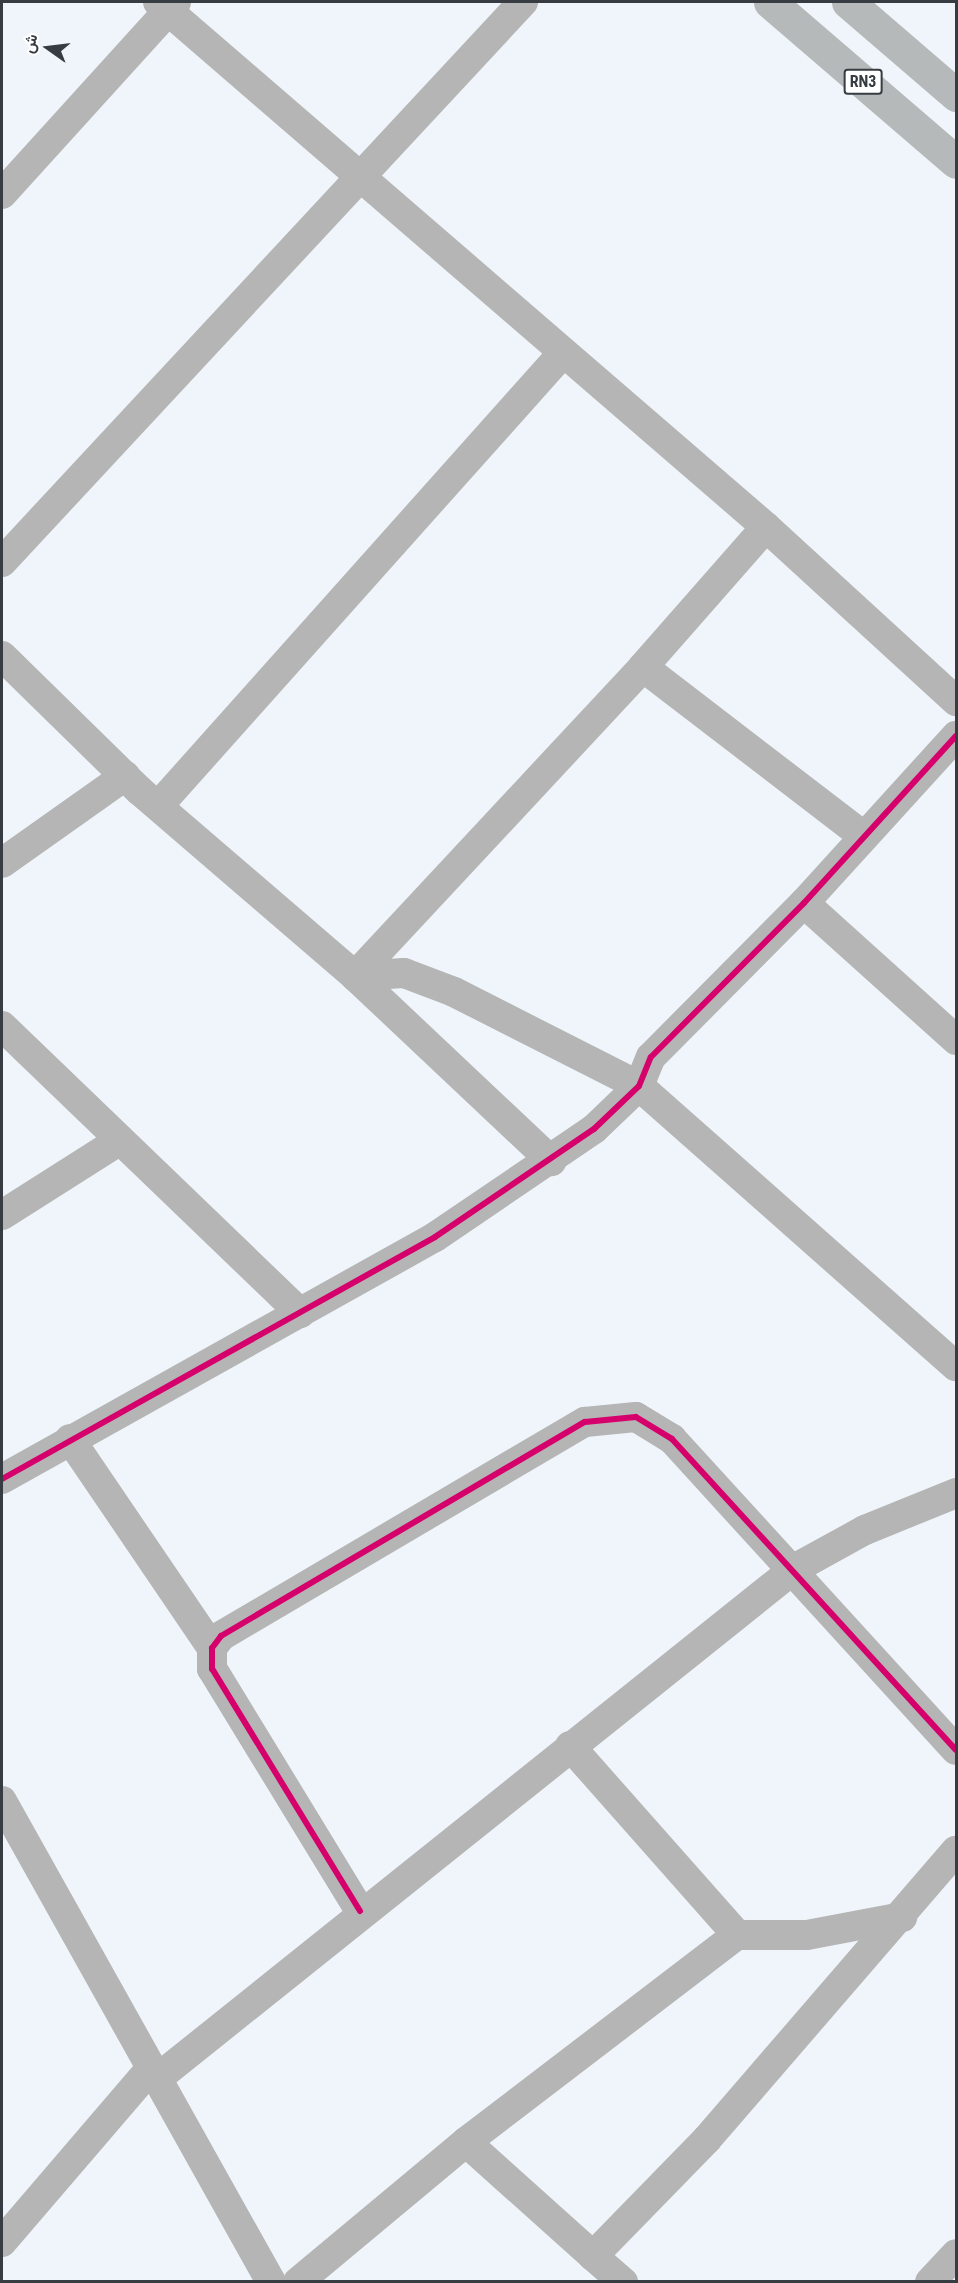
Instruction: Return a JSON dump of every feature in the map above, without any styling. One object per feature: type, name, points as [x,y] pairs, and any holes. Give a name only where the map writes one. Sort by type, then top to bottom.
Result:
[{"type":"main road","name":"RN3","points":[[770,2],[957,162]]},
{"type":"main road","points":[[848,2],[957,95]]},
{"type":"street","points":[[2,562],[356,177],[523,2]]},
{"type":"street","points":[[2,194],[168,4],[356,177],[561,355],[766,527],[957,701]]},
{"type":"street","points":[[160,804],[561,355]]},
{"type":"street","points":[[355,976],[644,667],[766,527]]},
{"type":"street","points":[[2,656],[125,776],[160,804],[355,976],[552,1161]]},
{"type":"street","points":[[644,667],[862,835]]},
{"type":"street","points":[[2,1479],[435,1237],[552,1161],[639,1086],[651,1057],[804,903],[862,835],[957,736]]},
{"type":"street","points":[[2,862],[125,776]]},
{"type":"street","points":[[804,903],[957,1040]]},
{"type":"street","points":[[355,976],[404,973],[454,992],[639,1086],[957,1366]]},
{"type":"street","points":[[2,1026],[300,1312]]},
{"type":"street","points":[[2,1215],[120,1140]]},
{"type":"street","points":[[212,1648],[250,1619],[585,1422],[636,1417],[672,1439],[794,1569],[957,1750]]},
{"type":"street","points":[[70,1439],[212,1648],[212,1669],[360,1911]]},
{"type":"street","points":[[2,2242],[155,2072],[285,1979],[360,1911],[794,1569],[865,1530],[957,1493]]},
{"type":"street","points":[[570,1746],[737,1935]]},
{"type":"street","points":[[2,1801],[271,2282]]},
{"type":"street","points":[[593,2256],[707,2139],[957,1851]]},
{"type":"street","points":[[298,2282],[466,2142],[737,1935],[807,1935],[902,1917]]},
{"type":"street","points":[[466,2142],[623,2282]]},
{"type":"street","points":[[930,2282],[957,2254]]},
{"type":"cycle path","points":[[2,1479],[435,1237],[594,1129],[639,1086],[651,1057],[804,903],[956,736]]},
{"type":"cycle path","points":[[360,1911],[212,1669],[212,1648],[221,1636],[585,1422],[636,1417],[672,1439],[956,1750]]}]
